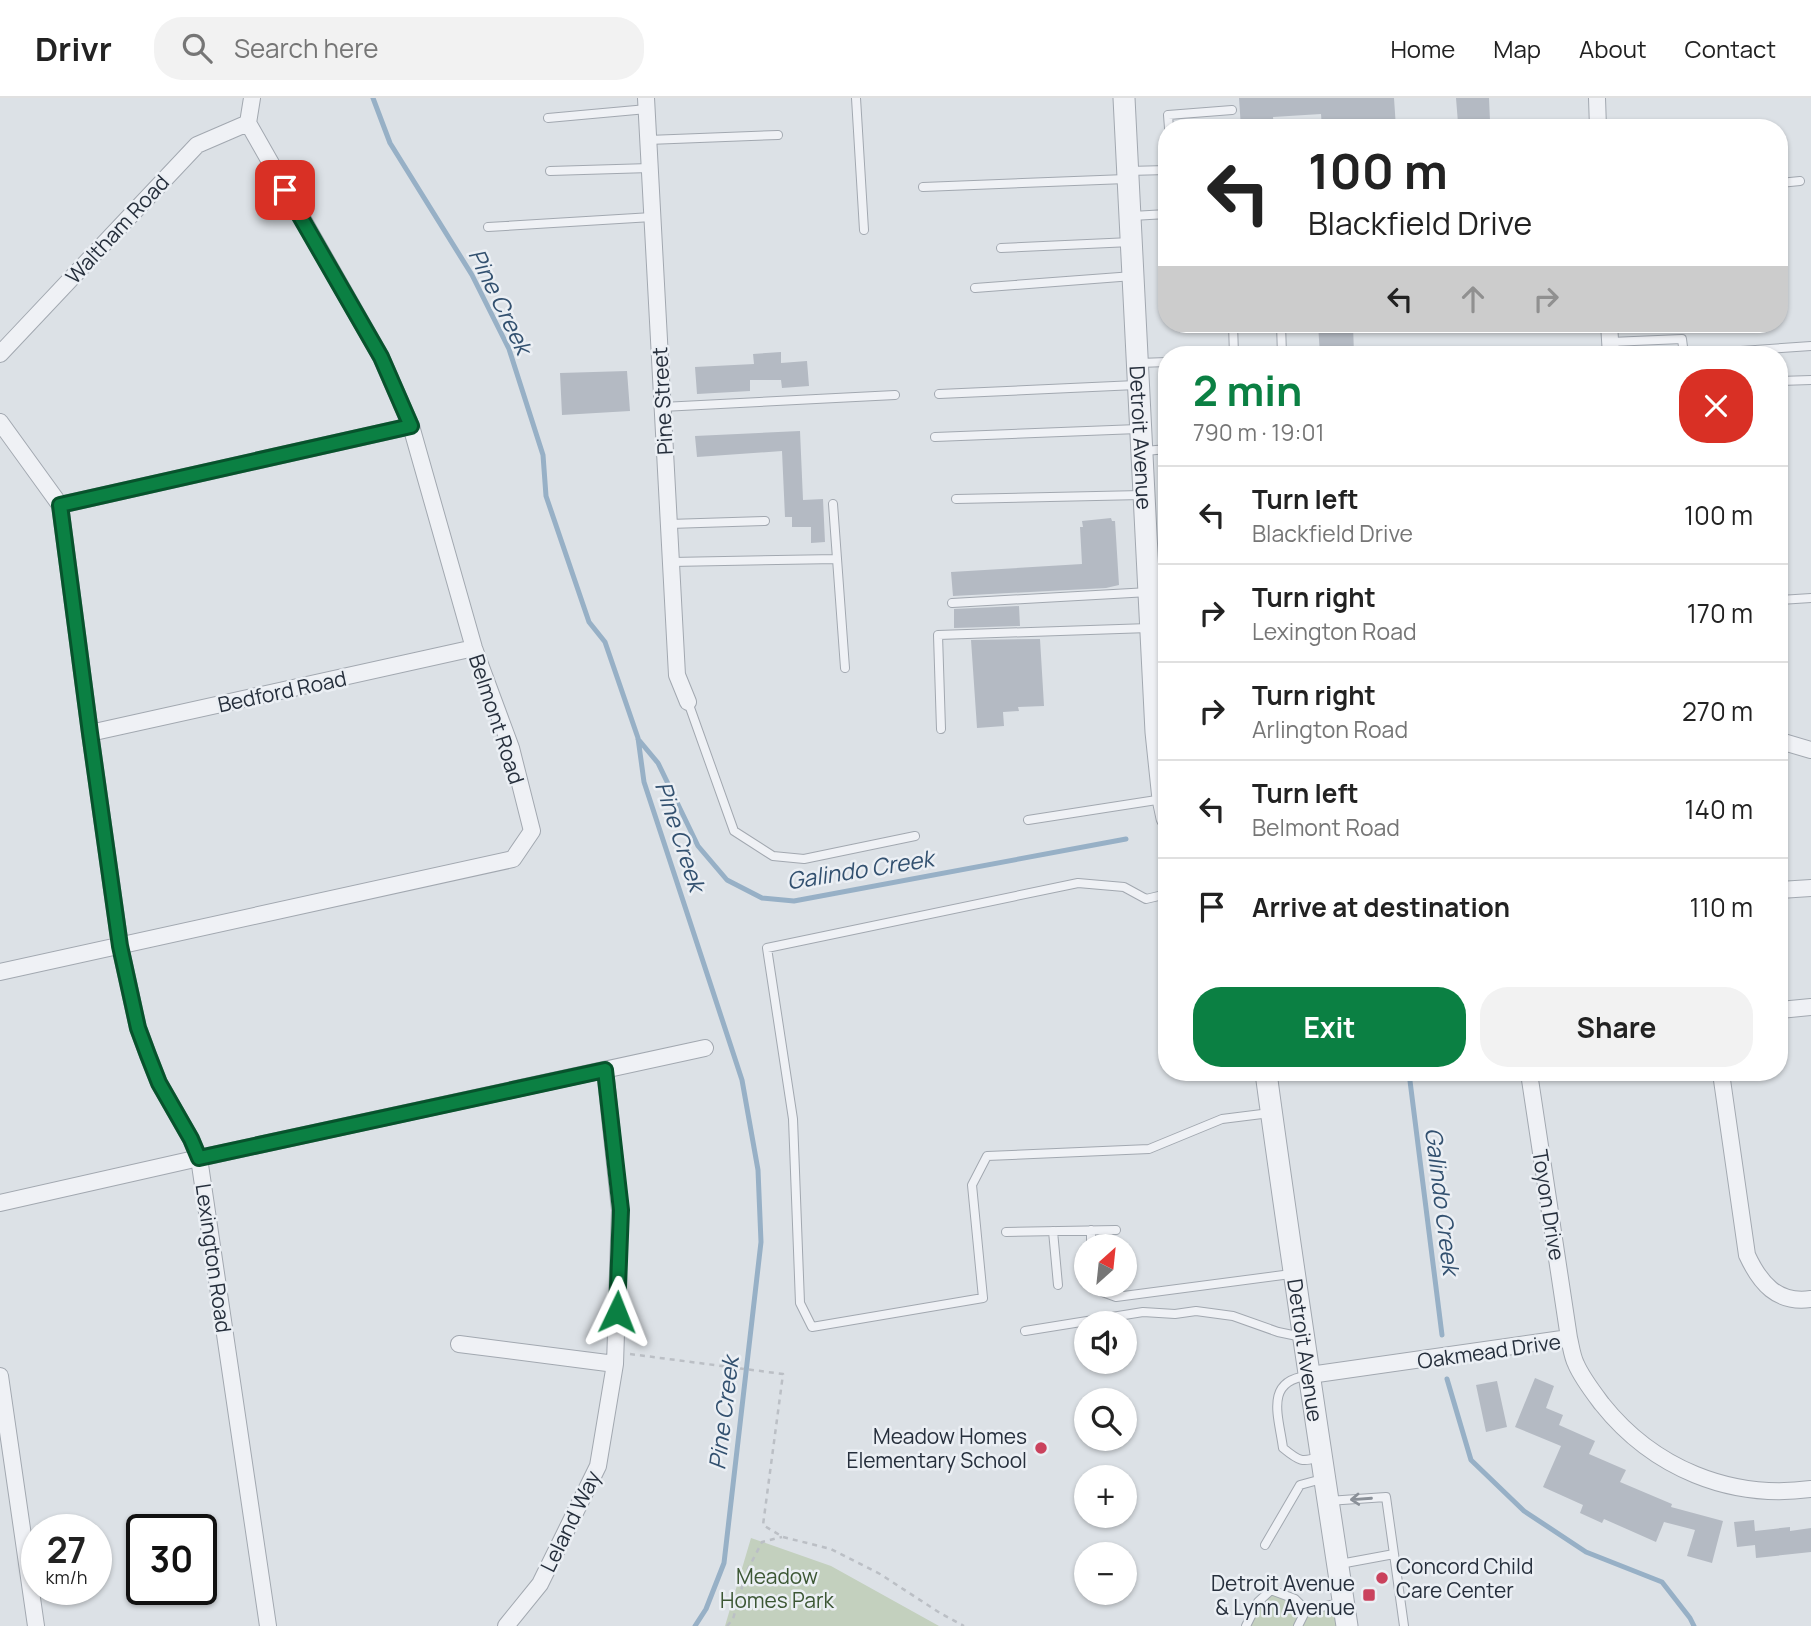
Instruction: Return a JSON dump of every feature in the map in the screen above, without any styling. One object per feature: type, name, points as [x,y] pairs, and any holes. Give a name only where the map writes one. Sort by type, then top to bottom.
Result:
[{"type":"street","points":[[248,123],[252,98]]},
{"type":"street","name":"Detroit Avenue","points":[[1124,98],[1144,495],[1158,569],[1149,592],[1158,694]]},
{"type":"street","points":[[1597,98],[1598,119]]},
{"type":"street","name":"Pine Street","points":[[647,104],[677,675],[688,702]]},
{"type":"street","name":"Waltham Road","points":[[0,354],[197,145],[248,123]]},
{"type":"street","name":"Belmont Road","points":[[0,972],[513,859],[531,831],[511,748],[474,649],[411,426],[381,357],[248,123]]},
{"type":"street","name":"Lexington Road","points":[[0,422],[60,505],[120,946],[138,1028],[148,1055],[159,1083],[199,1158],[268,1626]]},
{"type":"street","points":[[60,505],[411,426]]},
{"type":"street","name":"Bedford Road","points":[[90,733],[474,649]]},
{"type":"street","points":[[1788,743],[1811,750]]},
{"type":"street","points":[[1788,889],[1811,888]]},
{"type":"street","points":[[1788,1009],[1811,1007]]},
{"type":"street","points":[[0,1203],[705,1048]]},
{"type":"street","name":"Leland Way","points":[[506,1626],[540,1584],[598,1466],[615,1364],[621,1210],[605,1070]]},
{"type":"street","name":"Detroit Avenue","points":[[1267,1081],[1346,1626]]},
{"type":"street","name":"Toyon Drive","points":[[1530,1081],[1569,1338]]},
{"type":"street","points":[[1722,1081],[1747,1255],[1755,1274],[1781,1297],[1811,1299]]},
{"type":"street","name":"Oakmead Drive","points":[[1310,1375],[1569,1338],[1576,1364],[1595,1394],[1617,1423],[1653,1452],[1692,1475],[1741,1489],[1791,1492],[1811,1489]]},
{"type":"street","points":[[458,1344],[615,1364]]},
{"type":"street","points":[[0,1376],[36,1626]]},
{"type":"lane","points":[[856,98],[864,230]]},
{"type":"lane","points":[[548,118],[647,104]]},
{"type":"lane","points":[[1168,119],[1168,115],[1232,110]]},
{"type":"lane","points":[[648,140],[778,135]]},
{"type":"lane","points":[[550,171],[650,169]]},
{"type":"lane","points":[[923,187],[1158,171]]},
{"type":"lane","points":[[1788,182],[1800,181]]},
{"type":"lane","points":[[1130,216],[1158,214]]},
{"type":"lane","points":[[488,227],[652,217]]},
{"type":"lane","points":[[1001,248],[1131,242]]},
{"type":"lane","points":[[975,288],[1133,276]]},
{"type":"lane","points":[[1628,346],[1682,340],[1683,346]]},
{"type":"lane","points":[[1788,348],[1811,346]]},
{"type":"lane","points":[[1137,363],[1158,362]]},
{"type":"lane","points":[[1788,381],[1811,380]]},
{"type":"lane","points":[[939,394],[1138,385]]},
{"type":"lane","points":[[663,407],[895,395]]},
{"type":"lane","points":[[935,437],[1141,429]]},
{"type":"lane","points":[[1142,451],[1158,450]]},
{"type":"lane","points":[[956,499],[1144,495]]},
{"type":"lane","points":[[833,504],[845,668]]},
{"type":"lane","points":[[669,524],[765,521]]},
{"type":"lane","points":[[671,562],[837,559]]},
{"type":"lane","points":[[952,603],[1149,592]]},
{"type":"lane","points":[[1788,599],[1811,598]]},
{"type":"lane","points":[[941,729],[938,635],[1151,628]]},
{"type":"lane","points":[[688,702],[734,831],[773,856],[804,859],[915,836]]},
{"type":"lane","points":[[1028,820],[1158,809]]},
{"type":"lane","points":[[1158,896],[1146,899],[1124,887],[1078,883],[767,947],[793,1119],[800,1303],[813,1327],[984,1298],[972,1185],[987,1157],[1149,1149],[1222,1119],[1272,1113]]},
{"type":"lane","points":[[1006,1232],[1116,1230]]},
{"type":"lane","points":[[1053,1231],[1058,1285]]},
{"type":"lane","points":[[1138,1294],[1294,1274]]},
{"type":"lane","points":[[1024,1331],[1143,1312],[1175,1314],[1196,1311],[1233,1316],[1278,1332],[1305,1337]]},
{"type":"lane","points":[[1310,1375],[1292,1377],[1277,1398],[1283,1448],[1304,1461],[1322,1457]]},
{"type":"lane","points":[[1265,1545],[1300,1485],[1325,1479]]},
{"type":"lane","points":[[1328,1501],[1385,1497],[1404,1626]]},
{"type":"lane","points":[[1338,1565],[1394,1554]]},
{"type":"lane","points":[[1246,1626],[1258,1602],[1271,1590],[1295,1599],[1307,1610]]},
{"type":"lane","points":[[1298,1626],[1307,1610],[1343,1603]]},
{"type":"path","points":[[615,1364],[630,1354],[783,1374],[764,1525],[783,1537],[831,1549],[880,1574],[964,1626]]},
{"type":"path","points":[[727,1626],[733,1619],[747,1573],[762,1542],[783,1537]]},
{"type":"green space","name":"Meadow Homes Park","points":[[751,1538],[831,1566],[939,1626],[725,1626]]},
{"type":"green space","points":[[1271,1590],[1307,1609],[1343,1603],[1346,1626],[1246,1626]]},
{"type":"building","points":[[1239,98],[1394,98],[1395,119],[1321,119],[1321,114],[1240,119]]},
{"type":"building","points":[[1456,98],[1489,98],[1490,119],[1458,119]]},
{"type":"building","points":[[1319,333],[1353,333],[1354,346],[1319,346]]},
{"type":"building","points":[[781,352],[781,363],[807,361],[809,386],[782,388],[781,380],[750,380],[750,391],[697,394],[695,367],[754,364],[753,354]]},
{"type":"building","points":[[627,371],[630,411],[562,415],[560,373]]},
{"type":"building","points":[[800,431],[803,500],[823,499],[825,542],[811,543],[811,527],[792,527],[792,517],[785,517],[782,451],[697,457],[695,436]]},
{"type":"building","points":[[1111,518],[1115,521],[1119,585],[1106,588],[953,596],[951,572],[1082,564],[1082,521]]},
{"type":"building","points":[[1019,606],[1020,626],[954,628],[954,609]]},
{"type":"building","points":[[1040,639],[1044,706],[1018,707],[1019,711],[1003,712],[1004,726],[977,728],[971,640]]},
{"type":"building","points":[[1535,1378],[1554,1386],[1546,1408],[1563,1415],[1559,1425],[1595,1441],[1589,1454],[1626,1470],[1620,1482],[1672,1504],[1671,1507],[1723,1521],[1712,1563],[1687,1556],[1695,1530],[1664,1522],[1656,1542],[1604,1519],[1602,1523],[1580,1513],[1583,1505],[1543,1487],[1561,1446],[1515,1427]]},
{"type":"building","points":[[1497,1381],[1507,1427],[1486,1432],[1476,1385]]},
{"type":"building","points":[[1754,1520],[1755,1531],[1790,1527],[1790,1531],[1811,1528],[1811,1552],[1756,1558],[1755,1545],[1737,1547],[1734,1522]]},
{"type":"waterway","name":"Pine Creek","points":[[373,98],[390,143],[472,275],[509,349],[543,455],[546,496],[589,622],[605,642],[638,738],[644,782],[742,1080],[758,1170],[761,1242],[724,1563],[706,1609],[695,1626]]},
{"type":"waterway","name":"Galindo Creek","points":[[638,739],[658,763],[698,846],[727,880],[762,898],[794,901],[1126,839]]},
{"type":"waterway","name":"Galindo Creek","points":[[1410,1081],[1442,1335]]},
{"type":"waterway","name":"Galindo Creek","points":[[1447,1379],[1471,1460],[1524,1511],[1586,1552],[1662,1582],[1694,1626]]},
{"type":"place","name":"Meadow Homes Elementary School","points":[[1041,1448]]},
{"type":"place","name":"Concord Child Care Center","points":[[1382,1578]]},
{"type":"place","name":"Detroit Avenue & Lynn Avenue","points":[[1369,1595]]},
{"type":"route","points":[[285,190],[381,357],[411,426],[60,505],[120,946],[138,1028],[159,1083],[199,1158],[605,1070],[621,1210],[617,1312]]}]
